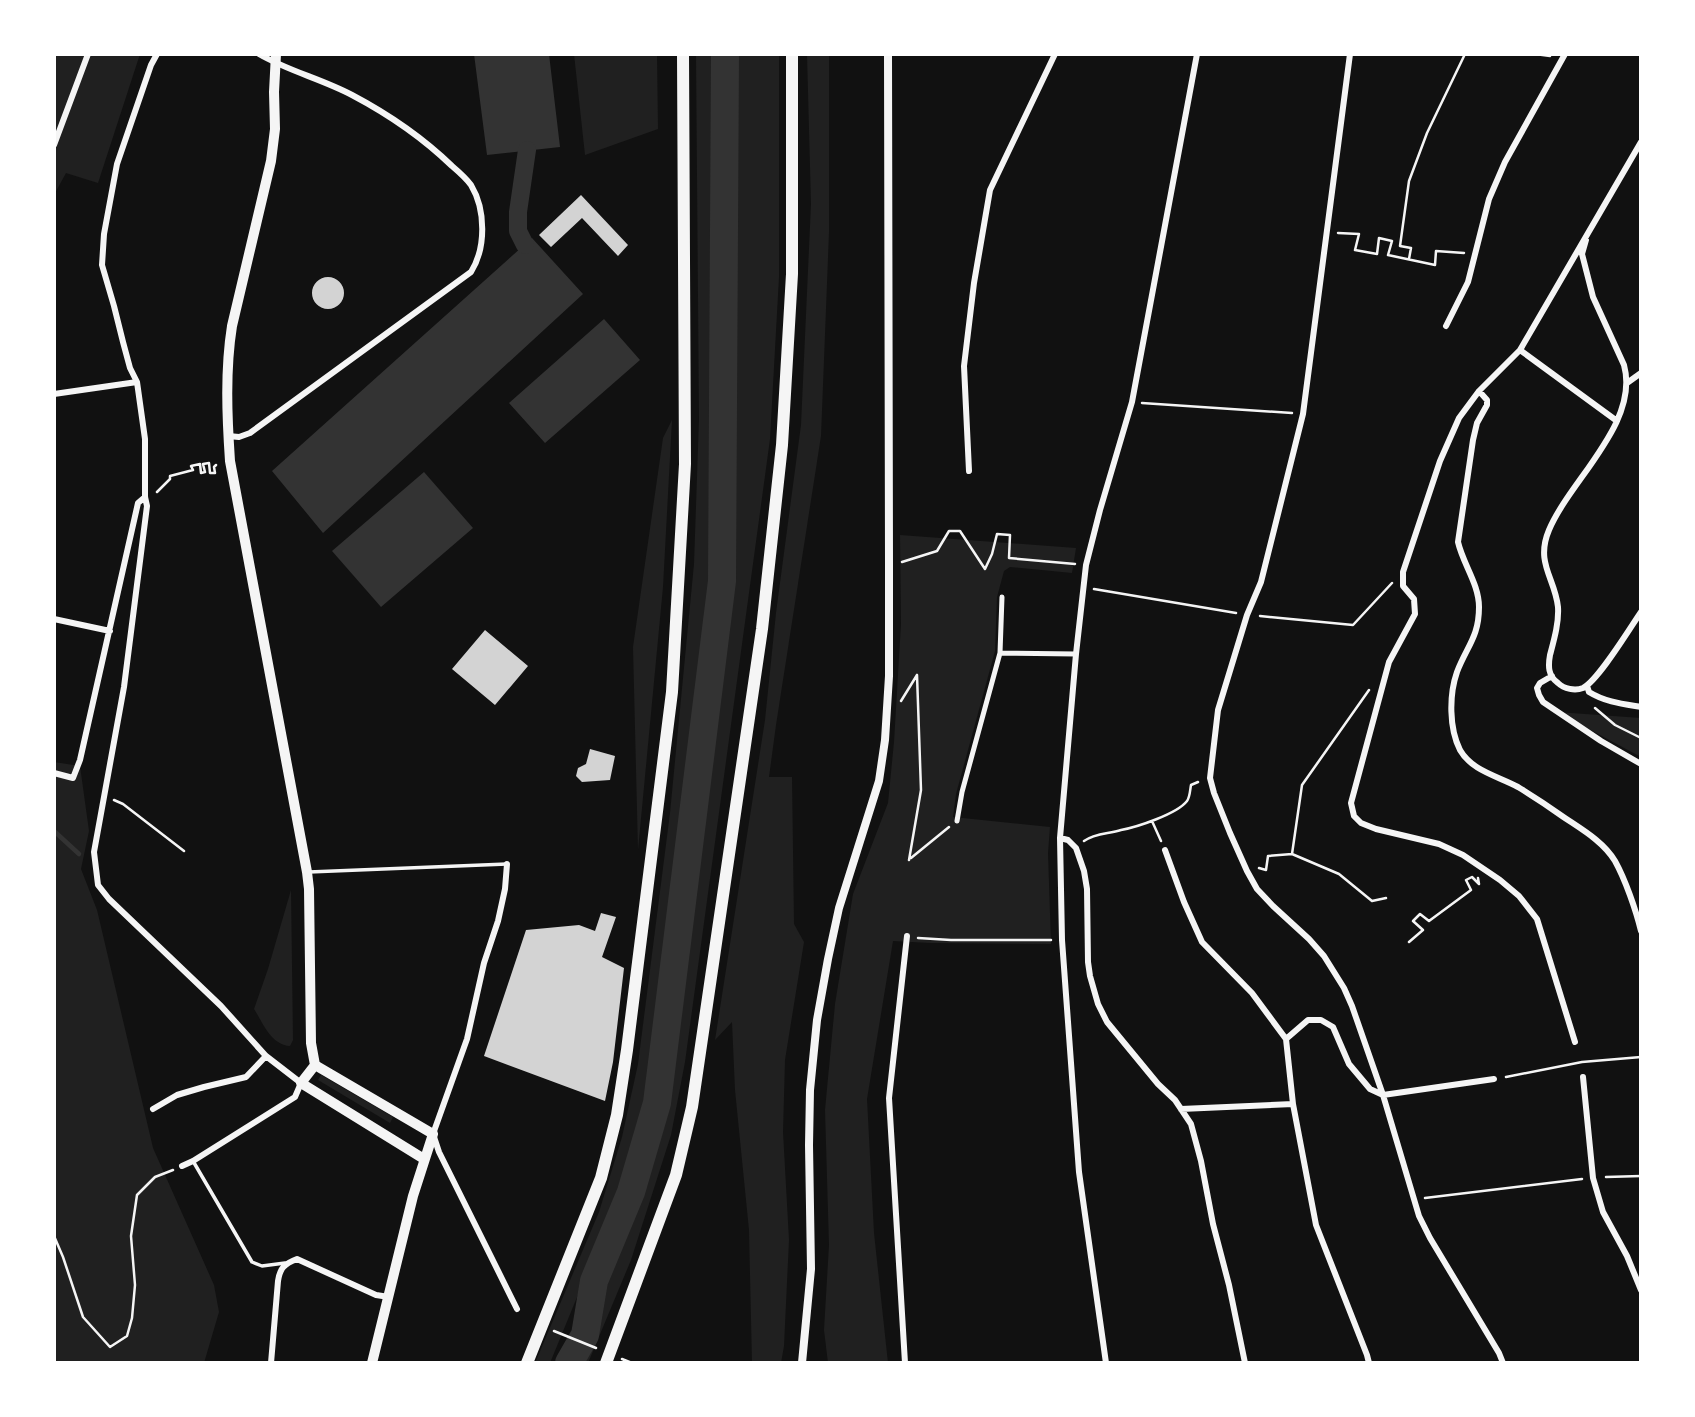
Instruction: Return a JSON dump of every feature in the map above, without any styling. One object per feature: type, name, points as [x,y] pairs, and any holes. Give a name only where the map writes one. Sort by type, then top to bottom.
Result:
[{"type":"highway","points":[[527,1363],[601,1178],[617,1115],[672,692],[685,464],[683,54]]},
{"type":"highway","points":[[606,1363],[676,1175],[692,1107],[760,642],[782,445],[792,274],[792,54]]},
{"type":"main road","points":[[276,59],[275,129],[271,161],[229,346],[228,436],[230,461],[309,889],[312,1043],[315,1065],[301,1083],[424,1159]]},
{"type":"main road","points":[[315,1065],[433,1134],[424,1159],[372,1363]]},
{"type":"street","points":[[54,145],[89,54]]},
{"type":"street","points":[[157,54],[117,164],[104,234],[102,265],[130,368],[137,382],[145,439],[147,506],[124,687],[94,852],[98,885],[108,900],[221,1006],[266,1056],[301,1083],[295,1097],[182,1166]]},
{"type":"street","points":[[228,436],[239,437],[250,433],[471,272],[477,263],[482,226],[476,194],[469,182],[436,151],[401,125],[351,94],[276,59],[258,54]]},
{"type":"street","points":[[803,1362],[811,1269],[809,1131],[816,1034],[839,908],[879,781],[886,740],[889,676],[888,54]]},
{"type":"street","points":[[969,471],[964,366],[974,283],[990,190],[1055,54]]},
{"type":"street","points":[[1107,1363],[1079,1172],[1062,940],[1060,838],[1086,565],[1132,402],[1197,54]]},
{"type":"street","points":[[1350,54],[1303,414],[1261,582],[1218,710],[1210,778],[1247,871],[1257,889],[1324,956],[1344,988],[1353,1006],[1383,1095],[1419,1216],[1503,1363]]},
{"type":"street","points":[[1446,326],[1468,282],[1489,199],[1505,162],[1564,56]]},
{"type":"street","points":[[1576,1042],[1537,919],[1519,896],[1462,855],[1439,844],[1376,830],[1361,823],[1354,816],[1351,803],[1389,662],[1415,614],[1414,599],[1403,586],[1403,572],[1440,461],[1459,418],[1479,391],[1520,350],[1641,142]]},
{"type":"street","points":[[1588,232],[1583,254],[1593,297],[1624,365],[1627,383],[1617,421],[1547,533],[1544,558],[1558,609],[1548,663],[1549,672],[1561,686],[1571,689],[1584,687],[1597,675],[1641,612]]},
{"type":"street","points":[[1520,350],[1617,421]]},
{"type":"street","points":[[1627,383],[1641,373]]},
{"type":"street","points":[[54,394],[137,382]]},
{"type":"street","points":[[1479,391],[1488,400],[1477,423],[1473,440],[1458,542],[1479,597],[1478,625],[1453,687],[1451,702],[1457,743],[1468,760],[1477,767],[1517,786],[1598,840],[1615,860],[1636,911],[1641,931]]},
{"type":"street","points":[[54,773],[73,778],[80,760],[138,503],[145,497]]},
{"type":"street","points":[[957,821],[962,792],[1000,653],[1002,597]]},
{"type":"street","points":[[54,619],[110,631]]},
{"type":"street","points":[[1000,653],[1076,654]]},
{"type":"street","points":[[1552,676],[1537,688],[1544,702],[1641,764]]},
{"type":"street","points":[[1584,687],[1597,697],[1641,707]]},
{"type":"street","points":[[1060,838],[1076,848],[1086,880],[1088,962],[1098,1004],[1120,1038],[1175,1100],[1191,1124],[1245,1363]]},
{"type":"street","points":[[1165,850],[1202,942],[1252,993],[1286,1039],[1293,1104],[1316,1225],[1368,1363]]},
{"type":"street","points":[[508,864],[498,921],[484,963],[467,1039],[433,1134],[439,1152],[517,1310]]},
{"type":"street","points":[[905,1363],[889,1098],[907,936]]},
{"type":"street","points":[[1286,1039],[1308,1020],[1321,1020],[1333,1027],[1349,1064],[1370,1089],[1383,1095],[1494,1079]]},
{"type":"street","points":[[153,1109],[177,1096],[246,1077],[266,1056]]},
{"type":"street","points":[[1583,1077],[1593,1178],[1603,1212],[1627,1256],[1641,1290]]},
{"type":"street","points":[[1181,1109],[1293,1104]]},
{"type":"street","points":[[271,1363],[279,1272],[285,1263],[297,1259],[376,1295],[389,1297]]},
{"type":"lane","points":[[307,872],[508,864]]},
{"type":"lane","points":[[193,1161],[251,1262],[262,1266],[285,1263]]},
{"type":"path","points":[[1409,259],[1411,248],[1400,246],[1409,181],[1427,133],[1465,54]]},
{"type":"path","points":[[1535,54],[1564,56]]},
{"type":"path","points":[[1328,232],[1359,234],[1355,250],[1377,254],[1379,238],[1392,241],[1388,255],[1435,265],[1436,251],[1475,254]]},
{"type":"path","points":[[1132,402],[1303,414]]},
{"type":"path","points":[[145,497],[156,493],[170,476],[192,470],[191,466],[200,464],[201,473],[205,472],[203,464],[209,463],[210,473],[215,472],[214,467]]},
{"type":"path","points":[[889,565],[937,551],[948,531],[960,531],[985,569],[992,554],[996,534],[1010,535],[1009,558],[1086,565]]},
{"type":"path","points":[[901,701],[918,675],[921,790],[909,860],[957,821]]},
{"type":"path","points":[[1292,854],[1302,785],[1373,684]]},
{"type":"path","points":[[1584,687],[1593,706],[1615,724],[1641,738]]},
{"type":"path","points":[[1076,848],[1090,836],[1152,821],[1179,807],[1188,800],[1191,785],[1210,778]]},
{"type":"path","points":[[104,796],[123,804],[184,851]]},
{"type":"path","points":[[1152,821],[1165,850]]},
{"type":"path","points":[[1247,871],[1256,867],[1266,870],[1268,856],[1292,854],[1339,874],[1372,901],[1387,898]]},
{"type":"path","points":[[1409,942],[1423,930],[1413,921],[1420,914],[1429,922],[1471,890],[1466,880],[1472,877],[1479,884],[1477,873],[1483,878],[1489,874]]},
{"type":"path","points":[[907,936],[951,940],[1062,940]]},
{"type":"path","points":[[1494,1079],[1581,1062],[1641,1057]]},
{"type":"path","points":[[1581,1062],[1583,1077]]},
{"type":"path","points":[[54,1236],[83,1317],[110,1347],[127,1336],[132,1318],[135,1285],[131,1236],[137,1195],[155,1177],[182,1166]]},
{"type":"path","points":[[1413,1199],[1593,1178],[1641,1176]]},
{"type":"path","points":[[546,1328],[595,1348]]},
{"type":"path","points":[[619,1358],[632,1363]]},
{"type":"shaded area","points":[[54,54],[140,54],[98,183],[66,173],[54,195]]},
{"type":"shaded area","points":[[474,54],[549,54],[560,147],[487,155]]},
{"type":"shaded area","points":[[574,54],[657,54],[658,129],[585,155]]},
{"type":"shaded area","points":[[696,54],[713,54],[711,578],[664,962],[648,1084],[621,1190],[550,1363],[535,1363],[599,1212],[622,1137],[638,1064],[670,813],[694,564],[699,419]]},
{"type":"shaded area","points":[[733,54],[779,54],[779,277],[770,439],[685,1062],[671,1135],[631,1260],[588,1363],[569,1363],[641,1186],[665,1106],[696,892],[733,580]]},
{"type":"shaded area","points":[[807,54],[829,54],[829,232],[821,436],[769,777],[792,777],[794,924],[804,942],[785,1060],[783,1132],[789,1240],[784,1346],[781,1363],[752,1363],[749,1230],[735,1090],[732,1022],[715,1040],[765,720],[801,425],[811,204]]},
{"type":"shaded area","points":[[532,238],[583,294],[323,533],[272,471]]},
{"type":"shaded area","points":[[604,319],[640,360],[545,443],[509,403]]},
{"type":"shaded area","points":[[672,420],[663,587],[638,850],[633,647],[663,438]]},
{"type":"shaded area","points":[[424,472],[473,528],[381,607],[332,551]]},
{"type":"shaded area","points":[[900,535],[1076,548],[1072,573],[1010,567],[1004,571],[997,597],[995,651],[956,794],[953,817],[1050,827],[1048,853],[1051,944],[893,941],[867,1099],[874,1233],[888,1363],[828,1363],[824,1330],[829,1245],[825,1110],[835,1004],[853,894],[888,803],[901,624]]},
{"type":"shaded area","points":[[1557,712],[1641,718],[1641,757]]},
{"type":"shaded area","points":[[54,762],[80,766],[89,831],[81,869],[97,910],[153,1148],[214,1285],[219,1312],[204,1363],[54,1363]]},
{"type":"shaded area","points":[[291,890],[293,1040],[290,1046],[273,1038],[254,1009]]},
{"type":"shaded area","points":[[321,1075],[393,1117],[390,1123],[318,1080]]},
{"type":"building","points":[[581,195],[628,245],[618,256],[582,218],[551,247],[539,235]]},
{"type":"building","points":[[328,277],[339,282],[344,293],[339,304],[328,309],[317,304],[312,293],[317,282]]},
{"type":"building","points":[[485,630],[528,666],[495,705],[452,669]]},
{"type":"building","points":[[590,749],[615,756],[610,780],[582,782],[576,776],[578,768],[586,764]]},
{"type":"building","points":[[601,913],[616,917],[602,957],[624,968],[613,1062],[605,1101],[484,1056],[526,930],[579,925],[595,931]]},
{"type":"waterway","points":[[569,1363],[585,1335],[594,1281],[631,1192],[657,1103],[722,581],[725,54]]},
{"type":"waterway","points":[[525,245],[518,231],[518,212],[527,150]]},
{"type":"waterway","points":[[54,831],[79,854]]}]
